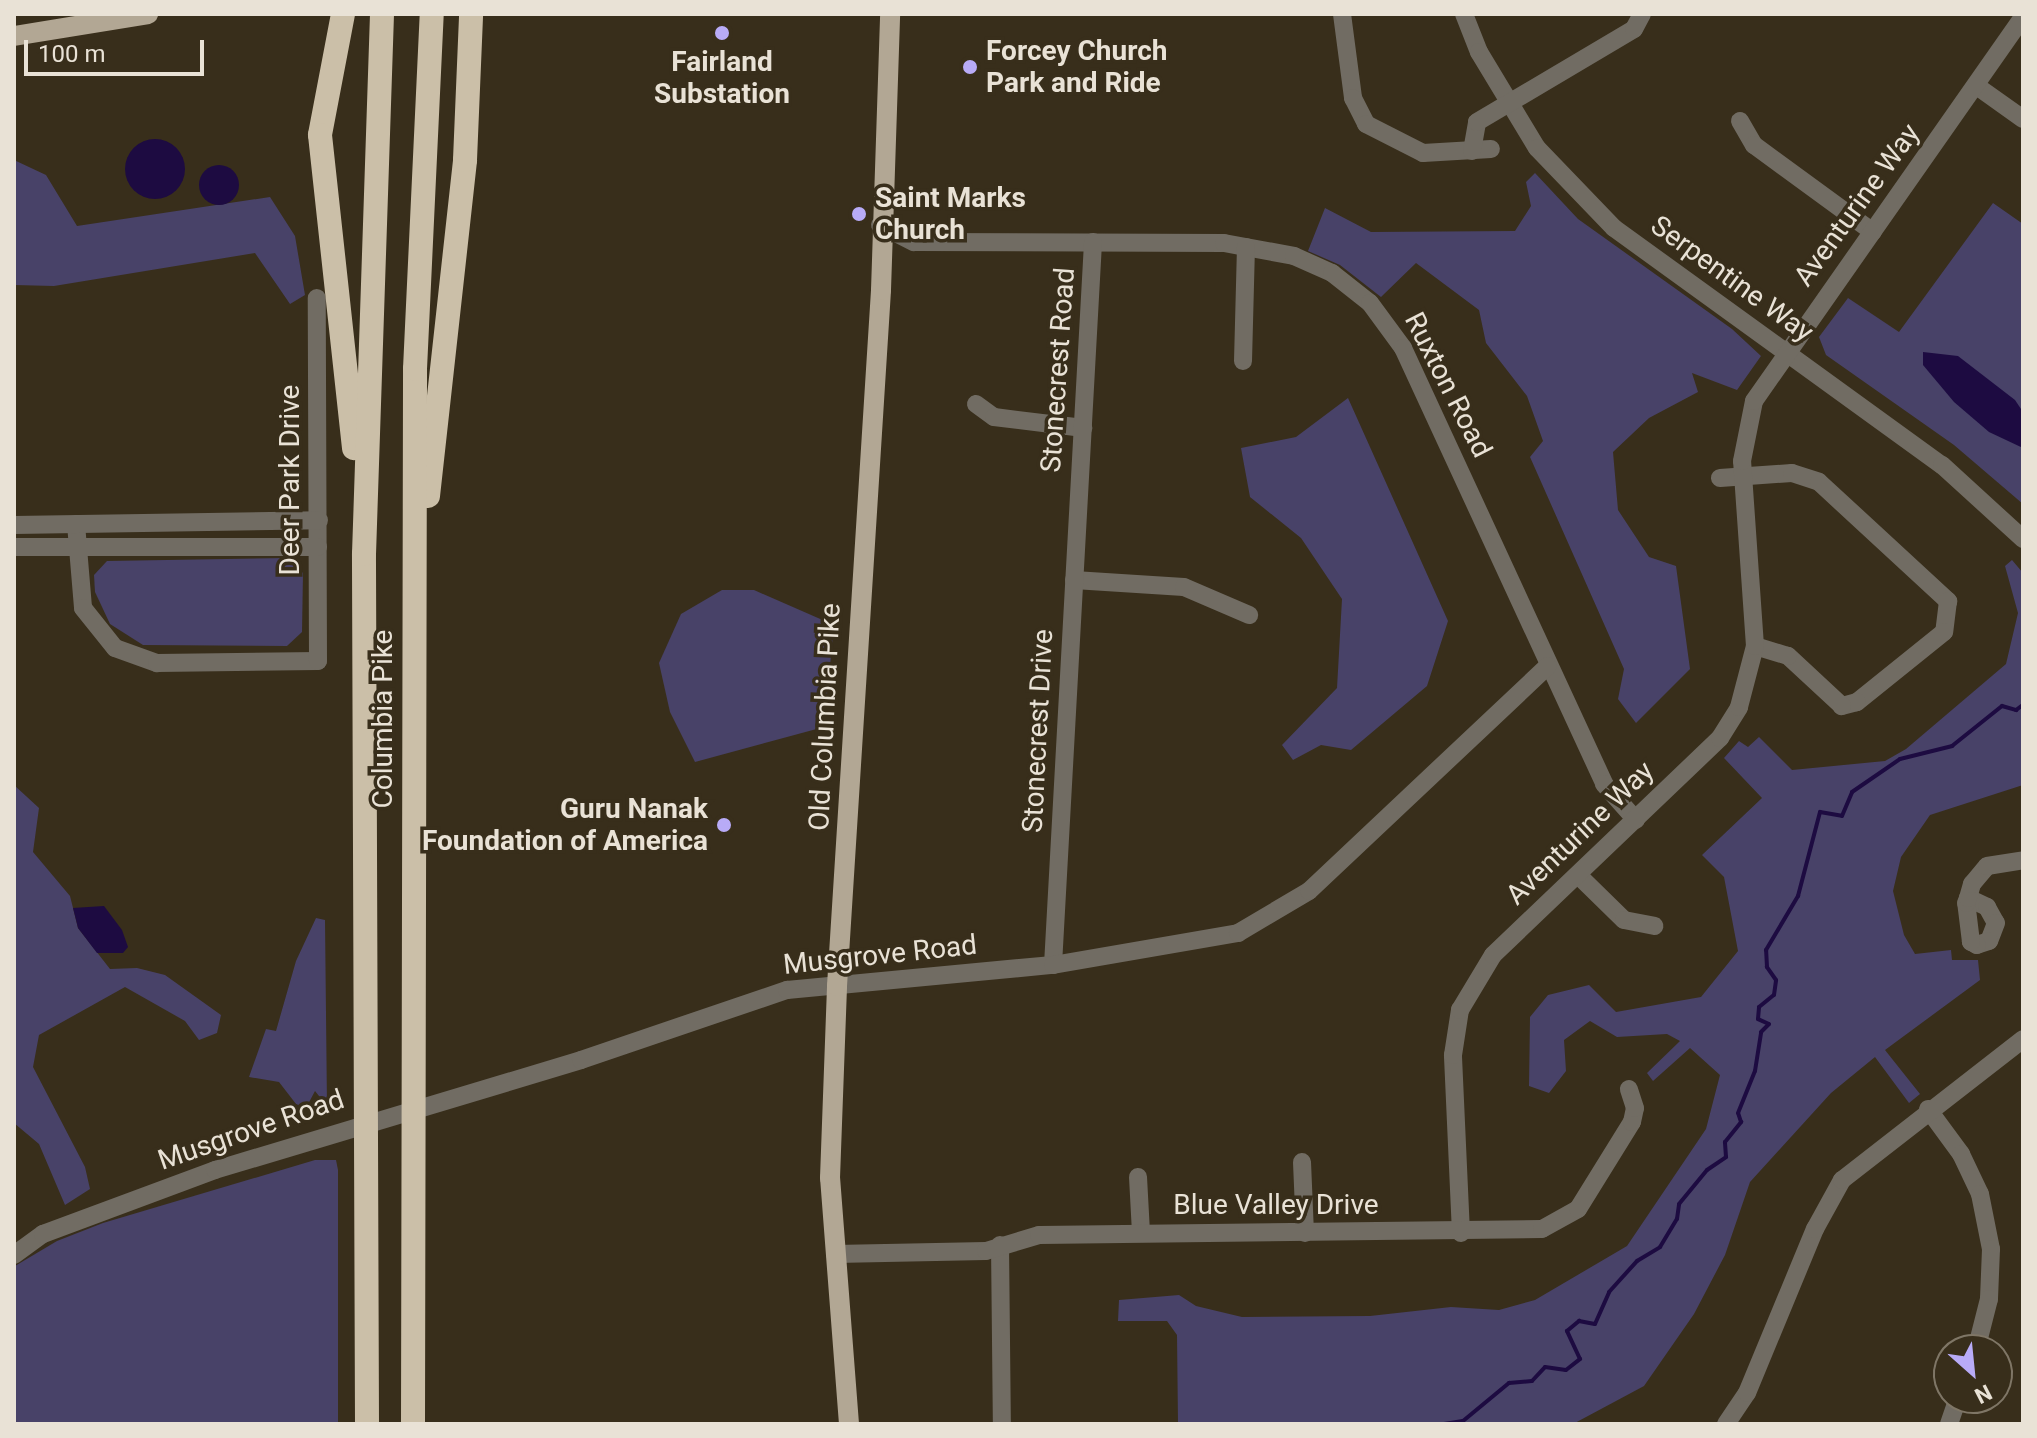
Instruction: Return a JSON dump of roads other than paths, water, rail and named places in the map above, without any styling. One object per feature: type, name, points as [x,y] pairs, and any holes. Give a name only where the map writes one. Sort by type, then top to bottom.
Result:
[{"type":"highway","name":"Columbia Pike","points":[[367,1424],[364,554],[382,14]]},
{"type":"highway","name":"Columbia Pike","points":[[413,1424],[412,646],[417,271],[432,14]]},
{"type":"highway","points":[[412,646],[460,219],[471,14]]},
{"type":"highway","points":[[337,18],[324,101],[321,168],[364,554]]},
{"type":"main road","points":[[14,36],[43,22],[148,14]]},
{"type":"main road","name":"Old Columbia Pike","points":[[849,1424],[830,1178],[837,986],[881,290],[880,225],[890,14]]},
{"type":"street","points":[[1342,14],[1353,98],[1366,124],[1423,153],[1482,150],[1477,122],[1507,101],[1634,29],[1642,14]]},
{"type":"street","name":"Serpentine Way","points":[[1464,14],[1507,101],[1537,148],[1614,228],[1942,465],[2023,539]]},
{"type":"street","name":"Aventurine Way","points":[[1461,1233],[1453,1055],[1460,1010],[1493,955],[1720,738],[1739,707],[1755,646],[1744,478],[1745,431],[1754,401],[1785,352],[1978,87],[2023,17]]},
{"type":"street","points":[[1978,87],[2023,119]]},
{"type":"street","points":[[1740,121],[1754,145],[1873,232]]},
{"type":"street","name":"Ruxton Road","points":[[880,225],[914,242],[1093,242],[1246,247],[1294,256],[1332,273],[1385,320],[1432,406],[1604,784],[1636,820]]},
{"type":"street","name":"Stonecrest Road","points":[[1077,500],[1093,242]]},
{"type":"street","points":[[1243,361],[1246,247]]},
{"type":"street","name":"Deer Park Drive","points":[[77,547],[83,608],[104,639],[141,661],[318,661],[317,298]]},
{"type":"street","points":[[976,404],[994,417],[1083,428]]},
{"type":"street","points":[[1720,478],[1792,473],[1819,482],[1948,601],[1944,632],[1857,702],[1842,706],[1788,656],[1755,646]]},
{"type":"street","name":"Stonecrest Drive","points":[[1053,965],[1077,500]]},
{"type":"street","points":[[14,525],[319,520]]},
{"type":"street","points":[[76,524],[77,547]]},
{"type":"street","points":[[14,547],[318,547]]},
{"type":"street","points":[[1074,580],[1193,589],[1249,615]]},
{"type":"street","name":"Musgrove Road","points":[[14,1255],[43,1234],[366,1120],[581,1060],[787,990],[1053,965],[1212,941],[1274,915],[1309,891],[1548,666]]},
{"type":"street","points":[[1968,898],[1987,866],[2023,860]]},
{"type":"street","points":[[1578,875],[1624,920],[1654,926]]},
{"type":"street","points":[[1726,1424],[1747,1393],[1815,1229],[1842,1180],[1928,1109],[2023,1039]]},
{"type":"street","name":"Blue Valley Drive","points":[[835,1254],[986,1251],[1039,1235],[1461,1233],[1542,1229],[1578,1209],[1632,1122],[1635,1108],[1629,1089]]},
{"type":"street","points":[[1928,1109],[1961,1154],[1983,1208],[1991,1249],[1989,1299],[1980,1334]]},
{"type":"street","points":[[1302,1162],[1305,1233]]},
{"type":"street","points":[[1138,1177],[1141,1233]]},
{"type":"street","points":[[1000,1245],[1002,1424]]},
{"type":"waterway","points":[[1444,1424],[1463,1421],[1509,1383],[1532,1381],[1545,1367],[1566,1370],[1580,1359],[1567,1331],[1579,1321],[1595,1324],[1609,1292],[1637,1261],[1660,1247],[1677,1219],[1679,1204],[1707,1170],[1726,1157],[1725,1142],[1741,1122],[1738,1113],[1755,1071],[1761,1032],[1769,1024],[1758,1019],[1759,1007],[1774,995],[1776,980],[1767,967],[1766,950],[1798,896],[1820,812],[1842,816],[1852,792],[1900,759],[1952,746],[2002,706],[2016,710],[2023,705]]},
{"type":"place","name":"Fairland Substation","points":[[722,33]]},
{"type":"place","name":"Forcey Church Park and Ride","points":[[970,67]]},
{"type":"place","name":"Saint Marks Church","points":[[859,214]]},
{"type":"place","name":"Guru Nanak Foundation of America","points":[[724,825]]}]
